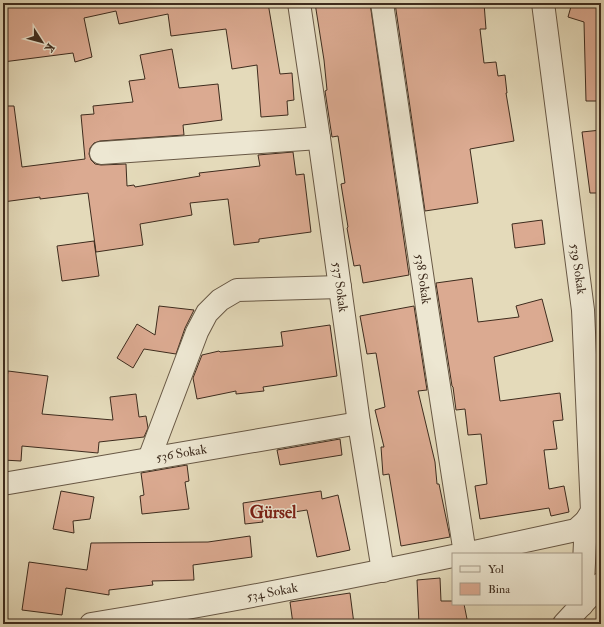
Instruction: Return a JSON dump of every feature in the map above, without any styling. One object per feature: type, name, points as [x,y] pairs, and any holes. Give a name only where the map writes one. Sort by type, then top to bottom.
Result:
[{"type":"street","name":"537 Sokak","points":[[299,3],[359,423],[383,571]]},
{"type":"street","name":"538 Sokak","points":[[382,3],[465,553]]},
{"type":"street","name":"539 Sokak","points":[[542,3],[583,310],[592,511],[581,526],[581,553]]},
{"type":"street","points":[[101,153],[319,138]]},
{"type":"street","points":[[149,459],[197,332],[207,312],[220,300],[237,290],[340,287]]},
{"type":"street","name":"536 Sokak","points":[[3,484],[359,423]]},
{"type":"street","points":[[469,553],[581,526]]},
{"type":"street","name":"534 Sokak","points":[[91,624],[160,618],[452,556]]},
{"type":"street","points":[[564,624],[601,584]]},
{"type":"building","points":[[3,3],[268,3],[280,74],[292,73],[294,100],[287,101],[288,115],[261,117],[257,65],[232,69],[226,29],[171,36],[168,14],[119,24],[116,11],[84,18],[92,57],[75,62],[73,53],[3,62]]},
{"type":"building","points":[[315,3],[370,3],[409,275],[363,283],[360,265],[354,266],[341,184],[345,183],[338,136],[332,137],[325,91],[327,90],[324,60]]},
{"type":"building","points":[[395,3],[484,3],[486,29],[480,29],[484,63],[496,62],[498,76],[505,75],[506,93],[514,141],[470,149],[478,203],[425,211]]},
{"type":"building","points":[[572,3],[601,3],[601,101],[586,101],[584,22],[568,17]]},
{"type":"building","points":[[172,49],[179,88],[218,84],[222,120],[183,125],[184,135],[100,141],[94,143],[90,148],[89,154],[91,160],[95,164],[101,165],[126,164],[127,186],[134,185],[135,187],[200,176],[199,173],[260,166],[258,155],[293,152],[296,175],[304,174],[311,232],[259,239],[259,242],[234,245],[228,199],[190,203],[192,215],[140,224],[143,245],[96,252],[88,193],[3,202],[3,106],[14,106],[22,167],[85,159],[81,115],[94,114],[93,106],[133,102],[129,81],[145,79],[140,55]]},
{"type":"building","points":[[601,130],[601,193],[590,193],[582,132]]},
{"type":"building","points":[[542,220],[545,244],[515,248],[512,224]]},
{"type":"building","points":[[94,241],[99,276],[62,281],[57,246]]},
{"type":"building","points":[[472,278],[478,322],[519,317],[516,306],[542,299],[553,341],[494,357],[500,401],[560,393],[563,420],[553,421],[557,449],[544,450],[549,489],[564,486],[569,512],[551,516],[549,508],[480,519],[475,486],[487,484],[481,434],[468,435],[465,409],[456,410],[436,283]]},
{"type":"building","points":[[159,306],[194,310],[185,328],[176,354],[144,349],[133,368],[117,358],[137,324],[155,335]]},
{"type":"building","points":[[414,306],[427,390],[418,391],[435,462],[437,484],[439,484],[450,537],[401,546],[389,474],[383,475],[381,447],[384,447],[375,410],[385,407],[376,353],[367,354],[360,316]]},
{"type":"building","points":[[330,325],[337,376],[263,387],[264,391],[236,394],[236,391],[197,399],[193,378],[202,355],[219,351],[283,346],[281,332]]},
{"type":"building","points":[[8,371],[48,376],[42,414],[113,420],[110,397],[136,394],[139,417],[146,416],[148,428],[144,437],[99,442],[98,453],[22,446],[21,461],[3,460],[3,406]]},
{"type":"building","points":[[340,439],[342,455],[280,465],[277,450]]},
{"type":"building","points":[[187,465],[189,481],[185,482],[189,509],[142,514],[140,496],[144,495],[141,473]]},
{"type":"building","points":[[61,491],[94,497],[90,519],[73,521],[74,533],[53,529]]},
{"type":"building","points":[[321,491],[322,499],[338,495],[350,550],[317,557],[307,510],[262,517],[263,522],[245,524],[243,503]]},
{"type":"building","points":[[250,536],[252,557],[193,565],[194,580],[152,581],[153,585],[109,590],[109,595],[66,588],[62,615],[22,610],[29,562],[87,570],[91,543],[208,542]]},
{"type":"building","points":[[440,578],[441,601],[452,601],[452,605],[464,605],[468,624],[419,624],[417,580]]},
{"type":"building","points":[[350,593],[354,624],[293,624],[290,602]]},
{"type":"district","name":"Gürsel","points":[[273,512]]}]
